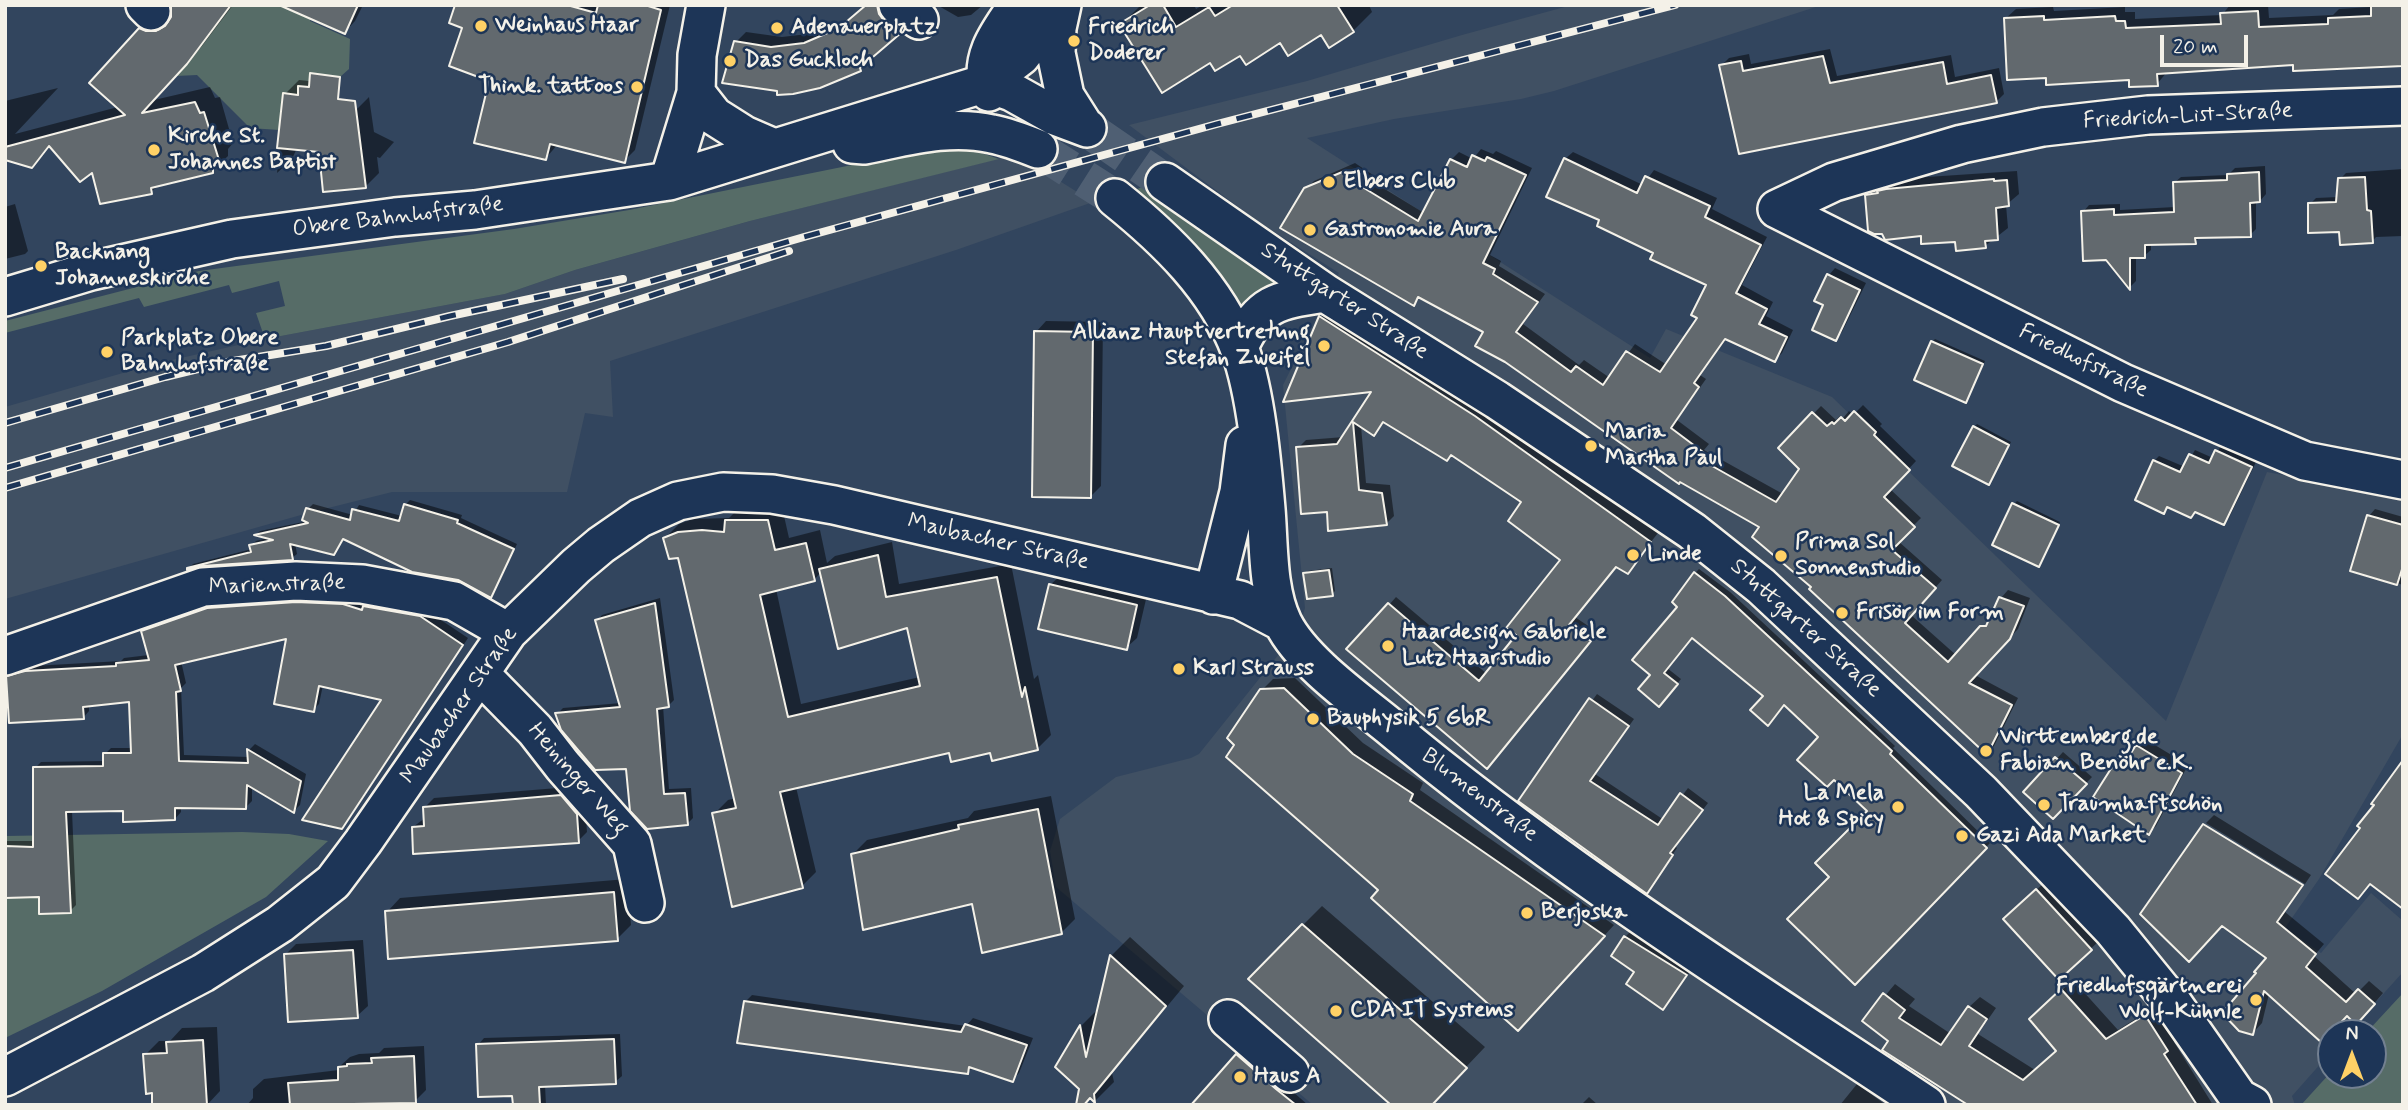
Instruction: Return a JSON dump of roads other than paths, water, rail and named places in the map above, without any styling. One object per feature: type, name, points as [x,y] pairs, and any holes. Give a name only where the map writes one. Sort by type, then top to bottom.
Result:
[{"type":"street","points":[[669,181],[696,93],[697,55],[706,5]]},
{"type":"street","points":[[986,83],[1021,56],[1061,5]]},
{"type":"street","points":[[986,83],[1012,92],[1070,123],[1090,130],[1065,96],[1056,53],[1061,5]]},
{"type":"street","points":[[986,83],[985,63],[1009,17]]},
{"type":"street","name":"Obere Bahnhofstraße","points":[[5,297],[91,271],[232,239],[395,217],[475,210],[669,181],[986,83],[994,109],[1002,122],[1038,149],[991,133],[965,130],[937,131],[863,145],[783,146]]},
{"type":"street","points":[[696,93],[714,116],[744,135],[783,146]]},
{"type":"street","name":"Friedrich-List-Straße","points":[[1777,209],[1834,182],[1962,144],[2043,127],[2148,115],[2403,106]]},
{"type":"street","name":"Stuttgarter Straße","points":[[1166,182],[1325,293],[1560,442],[1692,531],[1760,586],[1972,784],[2113,930],[2174,1005],[2243,1102]]},
{"type":"street","name":"Blumenstraße","points":[[1115,198],[1153,229],[1193,273],[1209,293],[1239,347],[1252,400],[1265,497],[1272,585],[1282,622],[1301,650],[1342,687],[1491,808],[1703,957],[1926,1105]]},
{"type":"street","name":"Friedhofstraße","points":[[1777,209],[2123,383],[2305,461],[2403,480]]},
{"type":"street","points":[[1239,347],[1249,324],[1265,309],[1299,297],[1325,293]]},
{"type":"street","points":[[1213,595],[1239,492],[1252,400]]},
{"type":"street","name":"Maubacher Straße","points":[[5,1077],[203,973],[280,924],[333,882],[508,632],[576,566],[640,518],[678,501],[723,492],[772,494],[834,505],[1240,600],[1282,622]]},
{"type":"street","name":"Marienstraße","points":[[5,656],[204,587],[296,581],[362,584],[454,601],[508,632]]},
{"type":"street","name":"Heininger Weg","points":[[480,674],[535,730],[632,844],[645,903]]},
{"type":"street","points":[[1227,1018],[1290,1073]]},
{"type":"tunnel","points":[[1095,134],[1165,182]]},
{"type":"tunnel","points":[[1038,149],[1115,198]]},
{"type":"railway","points":[[5,468],[804,237],[1217,124],[1675,5]]},
{"type":"railway","points":[[5,488],[508,342],[789,251]]},
{"type":"railway","points":[[5,423],[227,362],[326,346],[623,279]]},
{"type":"place","name":"Weinhaus Haar","points":[[481,26]]},
{"type":"place","name":"Adenauerplatz","points":[[777,28]]},
{"type":"place","name":"Friedrich Doderer","points":[[1074,41]]},
{"type":"place","name":"Das Guckloch","points":[[730,61]]},
{"type":"place","name":"Think. tattoos","points":[[637,87]]},
{"type":"place","name":"Kirche St. Johannes Baptist","points":[[154,150]]},
{"type":"place","name":"Elbers Club","points":[[1329,182]]},
{"type":"place","name":"Gastronomie Aura","points":[[1310,230]]},
{"type":"place","name":"Backnang Johanneskirche","points":[[41,266]]},
{"type":"place","name":"Allianz Hauptvertretung Stefan Zweifel","points":[[1324,346]]},
{"type":"place","name":"Parkplatz Obere Bahnhofstraße","points":[[107,352]]},
{"type":"place","name":"Maria Martha Paul","points":[[1591,446]]},
{"type":"place","name":"Linde","points":[[1633,555]]},
{"type":"place","name":"Prima Sol Sonnenstudio","points":[[1781,556]]},
{"type":"place","name":"Frisör im Form","points":[[1842,613]]},
{"type":"place","name":"Haardesign Gabriele Lutz Haarstudio","points":[[1388,646]]},
{"type":"place","name":"Karl Strauss","points":[[1179,669]]},
{"type":"place","name":"Bauphysik 5 GbR","points":[[1313,719]]},
{"type":"place","name":"Wirttemberg.de Fabian Benöhr e.K.","points":[[1986,751]]},
{"type":"place","name":"Traumhaftschön","points":[[2044,805]]},
{"type":"place","name":"La Mela Hot & Spicy","points":[[1898,807]]},
{"type":"place","name":"Gazi Ada Market","points":[[1962,836]]},
{"type":"place","name":"Berjoska","points":[[1527,913]]},
{"type":"place","name":"Friedhofsgärtnerei Wolf-Kühnle","points":[[2256,1000]]},
{"type":"place","name":"CDA IT Systems","points":[[1336,1011]]},
{"type":"place","name":"Haus A","points":[[1240,1077]]}]
